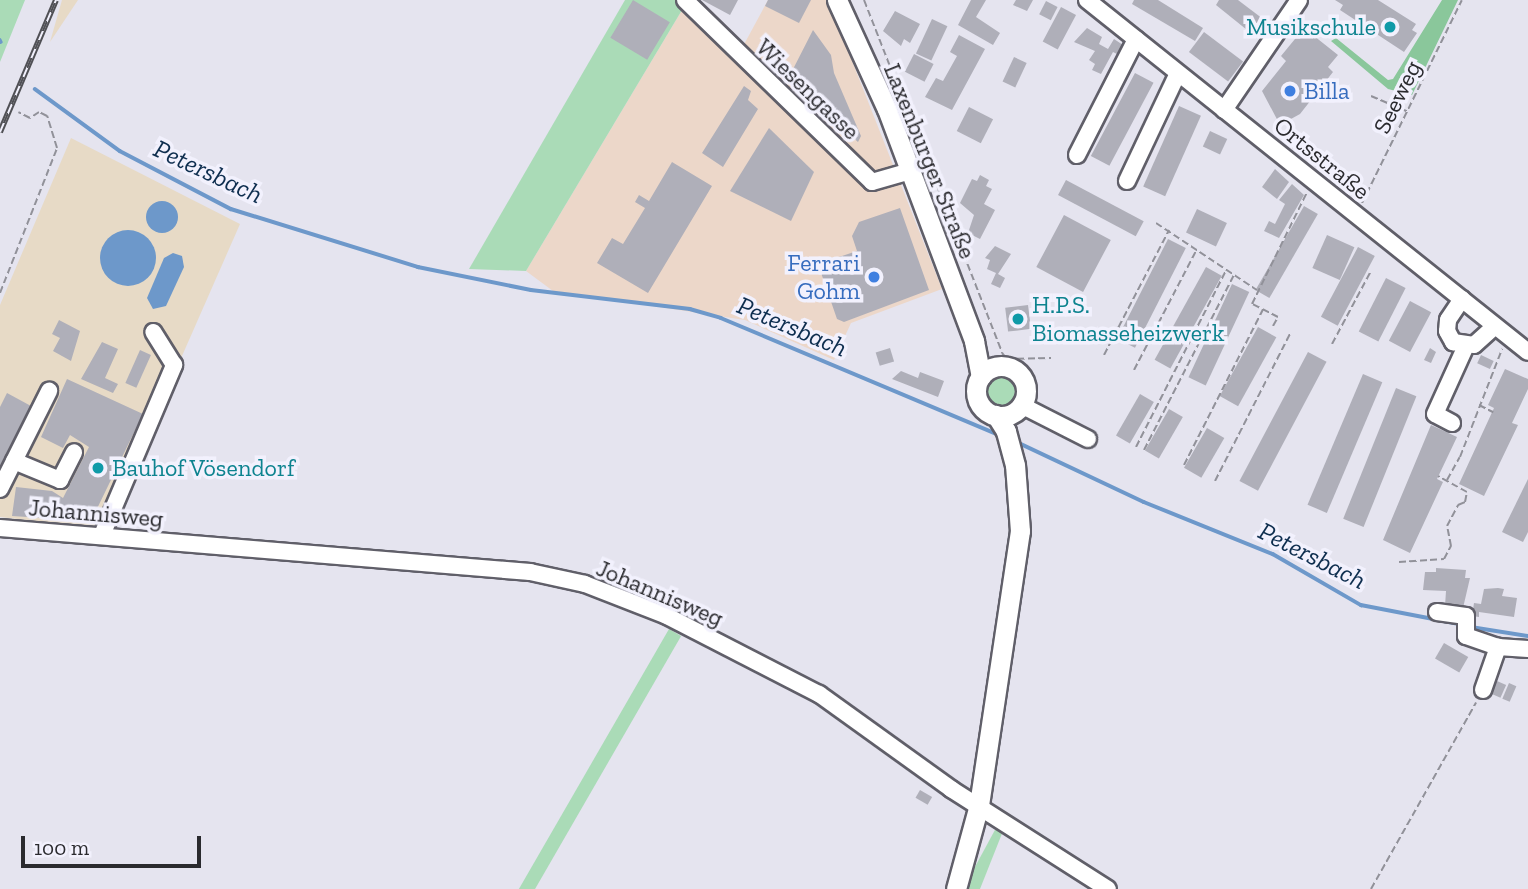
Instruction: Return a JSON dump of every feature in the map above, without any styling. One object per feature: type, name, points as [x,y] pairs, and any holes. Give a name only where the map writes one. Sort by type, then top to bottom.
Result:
[{"type":"main road","name":"Laxenburger Straße","points":[[837,0],[910,171],[974,341],[988,371],[978,399],[1008,416]]},
{"type":"main road","points":[[956,889],[979,805],[1020,531],[1008,416],[1025,394],[1022,378],[1012,369],[988,371]]},
{"type":"street","name":"Wiesengasse","points":[[685,0],[872,182],[910,171]]},
{"type":"street","name":"Ortsstraße","points":[[1087,0],[1104,6],[1136,40],[1462,299],[1491,331],[1528,352]]},
{"type":"street","points":[[1224,110],[1299,0]]},
{"type":"street","points":[[1077,155],[1136,40]]},
{"type":"street","points":[[1126,181],[1178,73]]},
{"type":"street","points":[[1462,299],[1447,331],[1453,342],[1465,348]]},
{"type":"street","points":[[1452,423],[1435,414],[1465,348],[1491,331]]},
{"type":"street","points":[[102,535],[174,365],[153,332]]},
{"type":"street","points":[[0,489],[49,391]]},
{"type":"street","points":[[1008,416],[1088,439]]},
{"type":"street","points":[[14,461],[60,480],[74,452]]},
{"type":"street","name":"Johannisweg","points":[[0,528],[530,572],[585,584],[667,616],[819,694],[979,805],[1108,889]]},
{"type":"street","points":[[1437,612],[1461,614],[1466,628],[1499,647],[1528,649]]},
{"type":"street","points":[[1483,690],[1499,647]]},
{"type":"path","points":[[864,0],[1002,354],[1007,359],[1051,358]]},
{"type":"path","name":"Seeweg","points":[[1360,207],[1462,0]]},
{"type":"path","points":[[1371,96],[1408,111]]},
{"type":"path","points":[[0,293],[55,160],[53,128],[39,112],[30,118],[18,112]]},
{"type":"path","points":[[1273,326],[1278,317],[1252,304],[1308,192],[1301,187],[1309,177]]},
{"type":"path","points":[[1156,223],[1259,291]]},
{"type":"path","points":[[1104,355],[1169,230]]},
{"type":"path","points":[[1134,370],[1197,249]]},
{"type":"path","points":[[1136,447],[1226,270]]},
{"type":"path","points":[[1332,344],[1371,271]]},
{"type":"path","points":[[1144,450],[1234,275]]},
{"type":"path","points":[[1184,465],[1262,309]]},
{"type":"path","points":[[1447,480],[1460,457],[1478,405],[1503,348],[1491,331]]},
{"type":"path","points":[[1215,481],[1290,334]]},
{"type":"path","points":[[1482,382],[1486,385]]},
{"type":"path","points":[[1478,405],[1493,412]]},
{"type":"path","points":[[1399,562],[1444,559],[1451,546],[1447,526],[1458,506],[1465,502],[1466,492],[1438,476]]},
{"type":"path","points":[[1371,889],[1483,690]]},
{"type":"shaded area","points":[[62,0],[78,0],[50,42]]},
{"type":"shaded area","points":[[768,0],[828,0],[942,289],[851,323],[834,360],[745,320],[553,291],[526,271],[685,5],[741,50]]},
{"type":"shaded area","points":[[71,138],[240,224],[106,529],[0,517],[0,305]]},
{"type":"green space","points":[[0,0],[25,0],[0,62]]},
{"type":"green space","points":[[625,0],[680,0],[685,5],[526,271],[469,269]]},
{"type":"green space","points":[[1442,0],[1458,0],[1412,95],[1388,89],[1331,41],[1336,38],[1388,80],[1393,79]]},
{"type":"green space","points":[[1000,376],[1011,380],[1015,391],[1011,402],[1000,406],[989,402],[985,391],[989,380]]},
{"type":"green space","points":[[669,629],[681,636],[535,889],[519,889]]},
{"type":"green space","points":[[1005,826],[980,889],[963,889],[996,828]]},
{"type":"water","points":[[162,201],[174,205],[178,217],[174,229],[162,233],[150,229],[146,217],[150,205]]},
{"type":"water","points":[[128,230],[139,232],[148,238],[154,247],[154,269],[148,278],[139,284],[128,286],[117,284],[108,278],[102,269],[100,258],[102,247],[108,238],[117,232]]},
{"type":"water","points":[[173,253],[182,256],[184,267],[166,306],[153,309],[147,298],[164,258]]},
{"type":"building","points":[[633,0],[670,22],[647,60],[610,38]]},
{"type":"building","points":[[702,0],[738,0],[730,15]]},
{"type":"building","points":[[768,0],[811,0],[799,23],[765,6]]},
{"type":"building","points":[[971,0],[986,0],[976,17],[1000,33],[993,45],[958,25]]},
{"type":"building","points":[[1016,0],[1033,0],[1027,11],[1013,5]]},
{"type":"building","points":[[1134,0],[1158,0],[1203,28],[1195,41],[1132,4]]},
{"type":"building","points":[[1219,0],[1238,0],[1263,19],[1252,34],[1216,5]]},
{"type":"building","name":"Musikschule","points":[[1335,0],[1378,0],[1416,24],[1412,30],[1417,33],[1404,52],[1340,10],[1343,5]]},
{"type":"building","points":[[1046,1],[1058,7],[1051,20],[1039,14]]},
{"type":"building","points":[[1061,7],[1076,15],[1058,49],[1043,41]]},
{"type":"building","points":[[895,11],[920,24],[910,43],[904,39],[901,46],[883,31]]},
{"type":"building","points":[[932,19],[947,26],[931,61],[916,53]]},
{"type":"building","points":[[1087,28],[1102,37],[1099,44],[1108,49],[1114,39],[1126,47],[1121,56],[1113,52],[1101,74],[1092,70],[1095,64],[1089,60],[1095,51],[1074,42]]},
{"type":"building","points":[[1304,28],[1338,55],[1328,67],[1333,72],[1300,114],[1280,125],[1262,91],[1286,61],[1281,56]]},
{"type":"building","points":[[813,30],[831,55],[834,73],[861,136],[858,142],[788,79]]},
{"type":"building","points":[[1204,32],[1243,61],[1228,81],[1189,52]]},
{"type":"building","points":[[959,35],[985,49],[952,110],[925,97],[936,78],[943,81],[957,56],[950,52]]},
{"type":"building","points":[[914,54],[934,64],[925,82],[905,72]]},
{"type":"building","points":[[1014,57],[1027,63],[1015,87],[1003,81]]},
{"type":"building","points":[[1135,73],[1154,83],[1109,166],[1091,156]]},
{"type":"building","points":[[744,86],[751,91],[748,100],[758,109],[723,167],[702,153]]},
{"type":"building","points":[[1179,106],[1201,116],[1165,196],[1143,186]]},
{"type":"building","points":[[969,107],[993,119],[981,143],[957,131]]},
{"type":"building","points":[[769,128],[814,172],[791,221],[730,191]]},
{"type":"building","points":[[1210,131],[1227,139],[1220,154],[1203,146]]},
{"type":"building","points":[[672,162],[712,186],[648,293],[597,263],[612,238],[623,244],[645,208],[635,202],[639,195],[649,201]]},
{"type":"building","points":[[1275,169],[1289,182],[1277,199],[1262,187]]},
{"type":"building","points":[[980,175],[989,180],[986,186],[992,189],[984,204],[995,210],[980,239],[968,233],[974,215],[960,203],[972,179],[977,181]]},
{"type":"building","points":[[1066,180],[1144,221],[1136,236],[1058,195]]},
{"type":"building","points":[[1292,184],[1304,195],[1279,238],[1264,231],[1269,221],[1275,224],[1285,204],[1279,200]]},
{"type":"building","points":[[1304,206],[1318,214],[1269,298],[1256,290]]},
{"type":"building","name":"Ferrari Gohm","points":[[900,208],[929,290],[844,322],[837,319],[818,264],[857,251],[852,236],[859,222]]},
{"type":"building","points":[[1197,209],[1227,223],[1216,247],[1186,233]]},
{"type":"building","points":[[1064,215],[1111,240],[1083,292],[1036,267]]},
{"type":"building","points":[[1327,235],[1354,247],[1340,280],[1312,268]]},
{"type":"building","points":[[1168,239],[1186,248],[1135,348],[1117,339]]},
{"type":"building","points":[[995,246],[1011,254],[998,274],[1005,278],[1000,288],[991,284],[996,273],[987,269],[990,260],[985,258]]},
{"type":"building","points":[[1358,247],[1375,256],[1338,326],[1321,317]]},
{"type":"building","points":[[1206,267],[1222,276],[1170,368],[1155,360]]},
{"type":"building","points":[[1386,278],[1406,288],[1378,341],[1359,331]]},
{"type":"building","points":[[1232,284],[1249,292],[1206,385],[1188,377]]},
{"type":"building","points":[[1410,301],[1431,312],[1410,352],[1389,341]]},
{"type":"building","name":"H.P.S. Biomasseheizwerk","points":[[1028,305],[1031,329],[1008,332],[1005,308]]},
{"type":"building","points":[[59,320],[80,331],[71,361],[53,351],[60,338],[52,334]]},
{"type":"building","points":[[1258,327],[1276,337],[1238,406],[1220,396]]},
{"type":"building","points":[[102,342],[118,349],[105,378],[118,384],[113,393],[81,379]]},
{"type":"building","points":[[890,348],[894,361],[880,366],[876,352]]},
{"type":"building","points":[[1430,348],[1436,352],[1431,363],[1424,360]]},
{"type":"building","points":[[140,350],[151,355],[136,388],[125,383]]},
{"type":"building","points":[[1308,352],[1327,362],[1258,491],[1239,481]]},
{"type":"building","points":[[1481,355],[1494,361],[1490,369],[1477,363]]},
{"type":"building","points":[[1505,369],[1528,379],[1528,389],[1512,423],[1518,425],[1484,496],[1459,484],[1494,408],[1488,405]]},
{"type":"building","points":[[901,371],[918,378],[920,372],[944,381],[938,397],[892,379]]},
{"type":"building","points":[[1363,374],[1382,382],[1327,513],[1308,505]]},
{"type":"building","name":"Bauhof Vösendorf","points":[[67,379],[143,414],[91,521],[12,516],[16,487],[52,491],[63,498],[89,447],[70,435],[63,448],[41,437]]},
{"type":"building","points":[[1396,388],[1416,396],[1364,527],[1343,519]]},
{"type":"building","points":[[7,393],[31,406],[0,466],[0,407]]},
{"type":"building","points":[[1140,394],[1154,402],[1130,444],[1116,436]]},
{"type":"building","points":[[1169,409],[1183,417],[1159,459],[1145,451]]},
{"type":"building","points":[[1431,425],[1457,437],[1437,479],[1443,482],[1410,553],[1383,540]]},
{"type":"building","points":[[1207,428],[1224,438],[1201,478],[1184,468]]},
{"type":"building","points":[[1528,479],[1528,532],[1523,542],[1502,532]]},
{"type":"building","points":[[1436,568],[1466,570],[1465,578],[1470,578],[1463,608],[1445,606],[1446,591],[1423,590],[1425,572],[1436,572]]},
{"type":"building","points":[[1484,589],[1504,589],[1502,596],[1517,598],[1514,617],[1479,612],[1479,617],[1472,616],[1474,603],[1481,604]]},
{"type":"building","points":[[1444,643],[1468,657],[1459,673],[1435,659]]},
{"type":"building","points":[[1497,681],[1506,685],[1500,698],[1491,694]]},
{"type":"building","points":[[1509,683],[1516,686],[1510,702],[1502,699]]},
{"type":"building","points":[[920,790],[932,797],[928,805],[916,798]]},
{"type":"waterway","name":"Petersbach","points":[[35,89],[120,151],[231,209],[418,267],[531,290],[690,309],[721,318],[1000,435]]},
{"type":"waterway","name":"Petersbach","points":[[1017,442],[1144,502],[1273,554],[1361,605],[1460,624]]},
{"type":"waterway","name":"Petersbach","points":[[1471,627],[1528,636]]},
{"type":"railway","points":[[0,132],[56,0]]},
{"type":"place","name":"Musikschule","points":[[1390,27]]},
{"type":"place","name":"Billa","points":[[1290,91]]},
{"type":"place","name":"Ferrari Gohm","points":[[874,277]]},
{"type":"place","name":"H.P.S. Biomasseheizwerk","points":[[1018,319]]},
{"type":"place","name":"Bauhof Vösendorf","points":[[98,468]]}]
